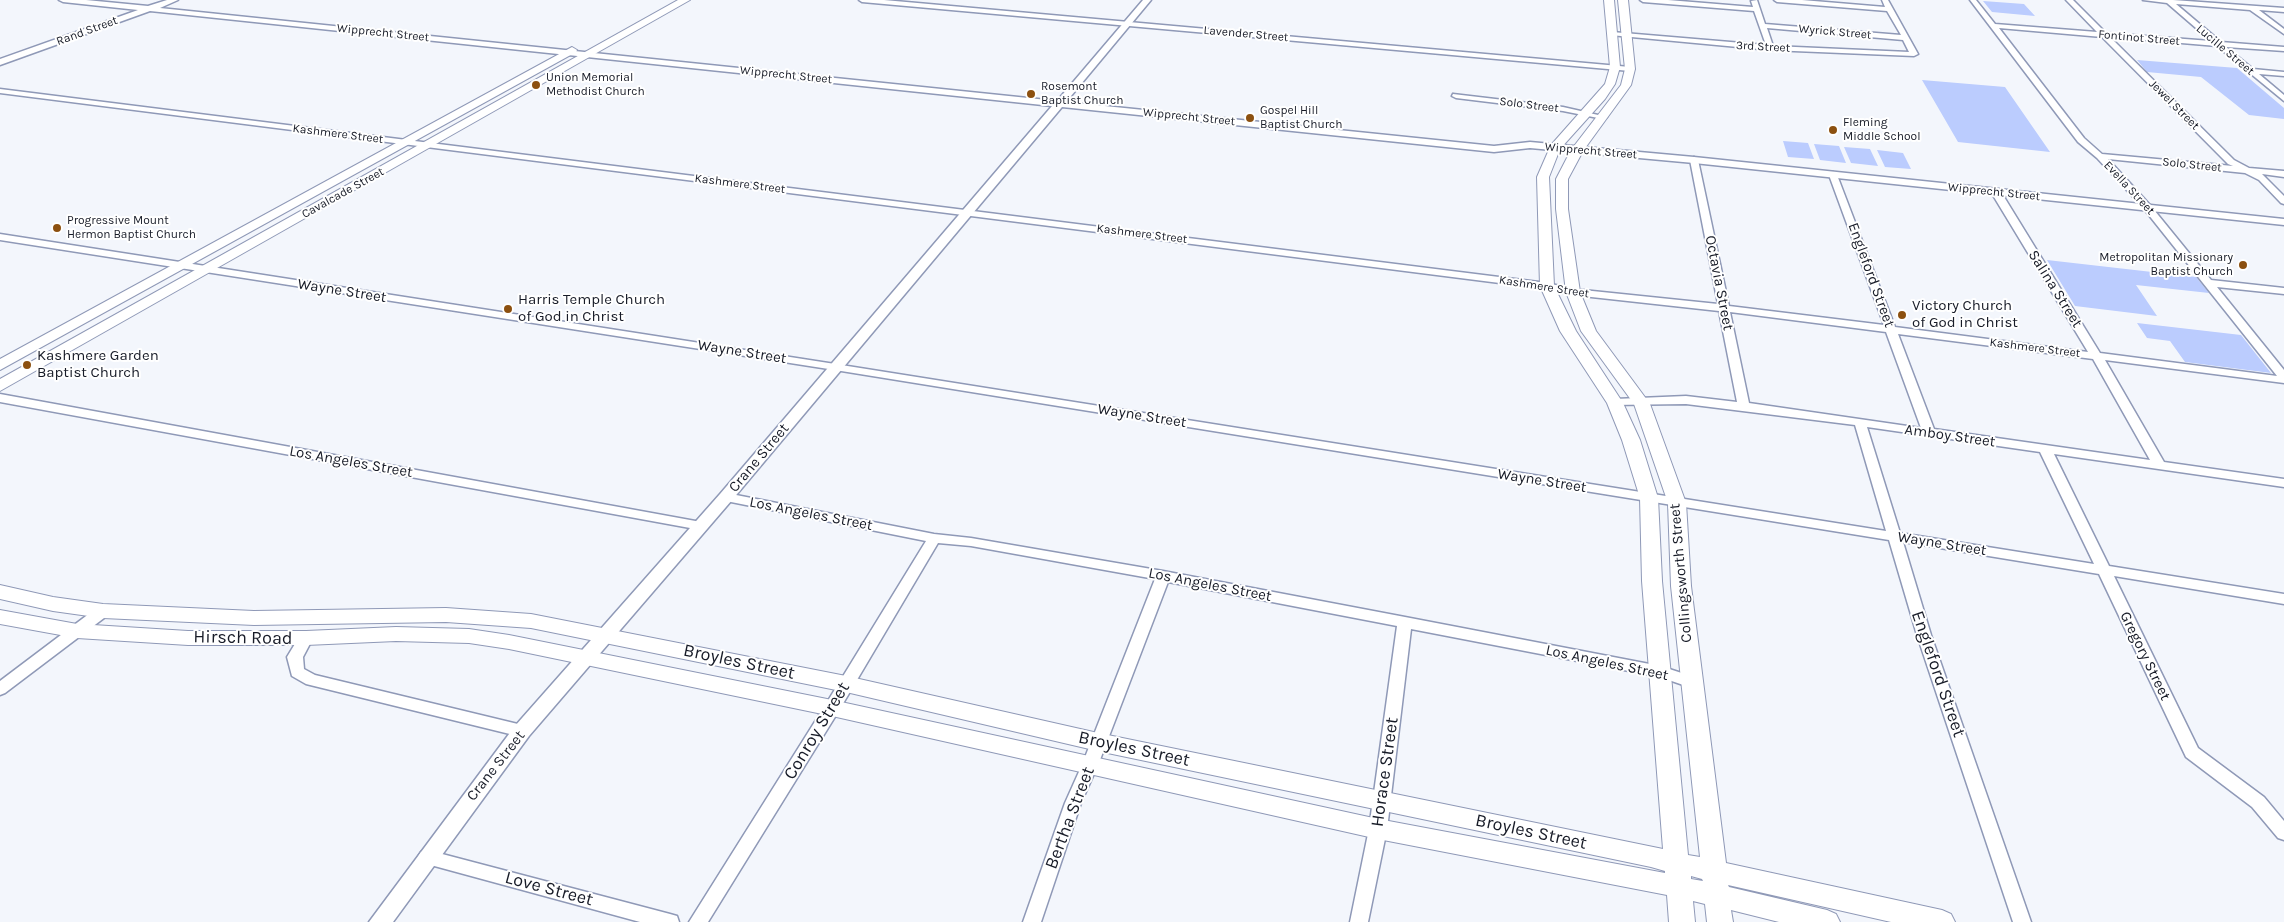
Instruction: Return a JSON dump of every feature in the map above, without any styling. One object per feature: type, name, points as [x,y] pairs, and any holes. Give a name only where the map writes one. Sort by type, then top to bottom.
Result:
[{"type":"main road","name":"Cavalcade Street","points":[[0,365],[403,142],[665,0]]},
{"type":"main road","name":"Cavalcade Street","points":[[0,386],[685,0]]},
{"type":"main road","name":"Collingsworth Street","points":[[1609,0],[1615,67],[1610,84],[1555,148],[1544,177],[1542,207],[1547,286],[1568,331],[1616,403],[1631,440],[1649,498],[1652,581],[1682,922]]},
{"type":"main road","name":"Collingsworth Street","points":[[1623,0],[1630,69],[1626,86],[1577,150],[1562,179],[1562,209],[1573,292],[1590,331],[1642,404],[1677,503],[1681,586],[1720,922]]},
{"type":"main road","points":[[634,17],[652,19]]},
{"type":"main road","points":[[491,94],[513,97]]},
{"type":"main road","points":[[299,200],[326,203]]},
{"type":"main road","name":"Hirsch Road","points":[[0,592],[53,604],[103,612],[206,617],[322,617]]},
{"type":"main road","name":"Broyles Street","points":[[322,617],[408,614],[483,617],[531,621],[608,635],[846,684],[1098,742],[1382,801],[1717,884],[1942,922]]},
{"type":"main road","name":"Hirsch Road","points":[[0,617],[78,631],[188,638],[306,638]]},
{"type":"main road","name":"Broyles Street","points":[[306,638],[396,634],[469,636],[589,657],[832,708],[1378,829],[1679,875]]},
{"type":"main road","name":"Broyles Street","points":[[1717,884],[1827,922]]},
{"type":"street","name":"Wipprecht Street","points":[[63,0],[1494,148],[1530,145],[1694,160],[2147,206],[2284,222]]},
{"type":"street","name":"Rand Street","points":[[0,62],[174,0]]},
{"type":"street","name":"Lavender Street","points":[[862,0],[1630,69]]},
{"type":"street","name":"Crane Street","points":[[380,922],[522,731],[589,657],[726,497],[1147,0]]},
{"type":"street","points":[[1643,0],[1756,9]]},
{"type":"street","points":[[1754,0],[1770,48]]},
{"type":"street","points":[[1777,0],[1890,9]]},
{"type":"street","points":[[1885,0],[1907,38]]},
{"type":"street","name":"Evella Street","points":[[1973,0],[2081,140],[2100,156],[2147,206],[2284,378]]},
{"type":"street","name":"Jewel Street","points":[[2069,0],[2231,162],[2262,178],[2284,201]]},
{"type":"street","points":[[2146,0],[2284,10]]},
{"type":"street","points":[[2261,0],[2273,9]]},
{"type":"street","name":"Lucille Street","points":[[2167,1],[2284,99]]},
{"type":"street","points":[[2252,8],[2284,32]]},
{"type":"street","name":"Wyrick Street","points":[[1762,26],[1907,38]]},
{"type":"street","name":"Fontinot Street","points":[[1993,26],[2284,49]]},
{"type":"street","name":"3rd Street","points":[[1612,34],[1770,48],[1914,54],[1907,38]]},
{"type":"street","points":[[2250,72],[2284,74]]},
{"type":"street","name":"Kashmere Street","points":[[0,91],[1547,286],[1573,292],[1723,308],[2284,378]]},
{"type":"street","name":"Solo Street","points":[[1456,96],[1587,113],[1603,117]]},
{"type":"street","name":"Solo Street","points":[[2100,156],[2284,174]]},
{"type":"street","name":"Octavia Street","points":[[1694,160],[1744,406]]},
{"type":"street","name":"Engleford Street","points":[[1833,175],[1929,432]]},
{"type":"street","name":"Salina Street","points":[[1996,192],[2096,355],[2159,465]]},
{"type":"street","name":"Wayne Street","points":[[0,237],[835,367],[2284,599]]},
{"type":"street","points":[[2209,283],[2284,291]]},
{"type":"street","name":"Los Angeles Street","points":[[0,398],[701,526]]},
{"type":"street","name":"Amboy Street","points":[[1616,403],[1642,404],[1686,400],[1744,406],[2284,483]]},
{"type":"street","name":"Engleford Street","points":[[1860,424],[1924,635],[2022,922]]},
{"type":"street","name":"Gregory Street","points":[[2045,449],[2192,752],[2258,802],[2271,814],[2284,833]]},
{"type":"street","name":"Los Angeles Street","points":[[726,497],[934,538],[970,542],[1163,576],[1404,622],[1660,672],[1692,682]]},
{"type":"street","name":"Conroy Street","points":[[698,922],[832,708],[934,538]]},
{"type":"street","name":"Bertha Street","points":[[1032,922],[1073,803],[1090,765],[1163,576]]},
{"type":"street","points":[[0,688],[103,612]]},
{"type":"street","name":"Horace Street","points":[[1359,922],[1378,829],[1404,622]]},
{"type":"street","name":"Hirsch Road","points":[[306,638],[295,657],[297,672],[311,680],[522,731]]},
{"type":"street","name":"Love Street","points":[[427,857],[670,922]]},
{"type":"shaded area","points":[[1983,1],[2024,4],[2035,16],[1992,12]]},
{"type":"shaded area","points":[[2137,60],[2237,68],[2284,108],[2284,119],[2249,115],[2201,77],[2147,72]]},
{"type":"shaded area","points":[[1922,80],[2005,87],[2050,152],[1958,142]]},
{"type":"shaded area","points":[[1783,141],[1808,143],[1814,159],[1788,157]]},
{"type":"shaded area","points":[[1814,144],[1839,146],[1846,163],[1820,160]]},
{"type":"shaded area","points":[[1844,147],[1870,149],[1878,166],[1851,163]]},
{"type":"shaded area","points":[[1877,150],[1903,153],[1911,169],[1885,167]]},
{"type":"shaded area","points":[[2047,260],[2196,277],[2209,293],[2136,285],[2157,316],[2075,306]]},
{"type":"shaded area","points":[[2137,323],[2241,335],[2271,373],[2185,362],[2170,341],[2147,338]]},
{"type":"place","name":"Union Memorial Methodist Church","points":[[536,85]]},
{"type":"place","name":"Rosemont Baptist Church","points":[[1031,94]]},
{"type":"place","name":"Gospel Hill Baptist Church","points":[[1250,118]]},
{"type":"place","name":"Fleming Middle School","points":[[1833,130]]},
{"type":"place","name":"Progressive Mount Hermon Baptist Church","points":[[57,228]]},
{"type":"place","name":"Metropolitan Missionary Baptist Church","points":[[2243,265]]},
{"type":"place","name":"Harris Temple Church of God in Christ","points":[[508,309]]},
{"type":"place","name":"Victory Church of God in Christ","points":[[1902,315]]},
{"type":"place","name":"Kashmere Garden Baptist Church","points":[[27,365]]}]
